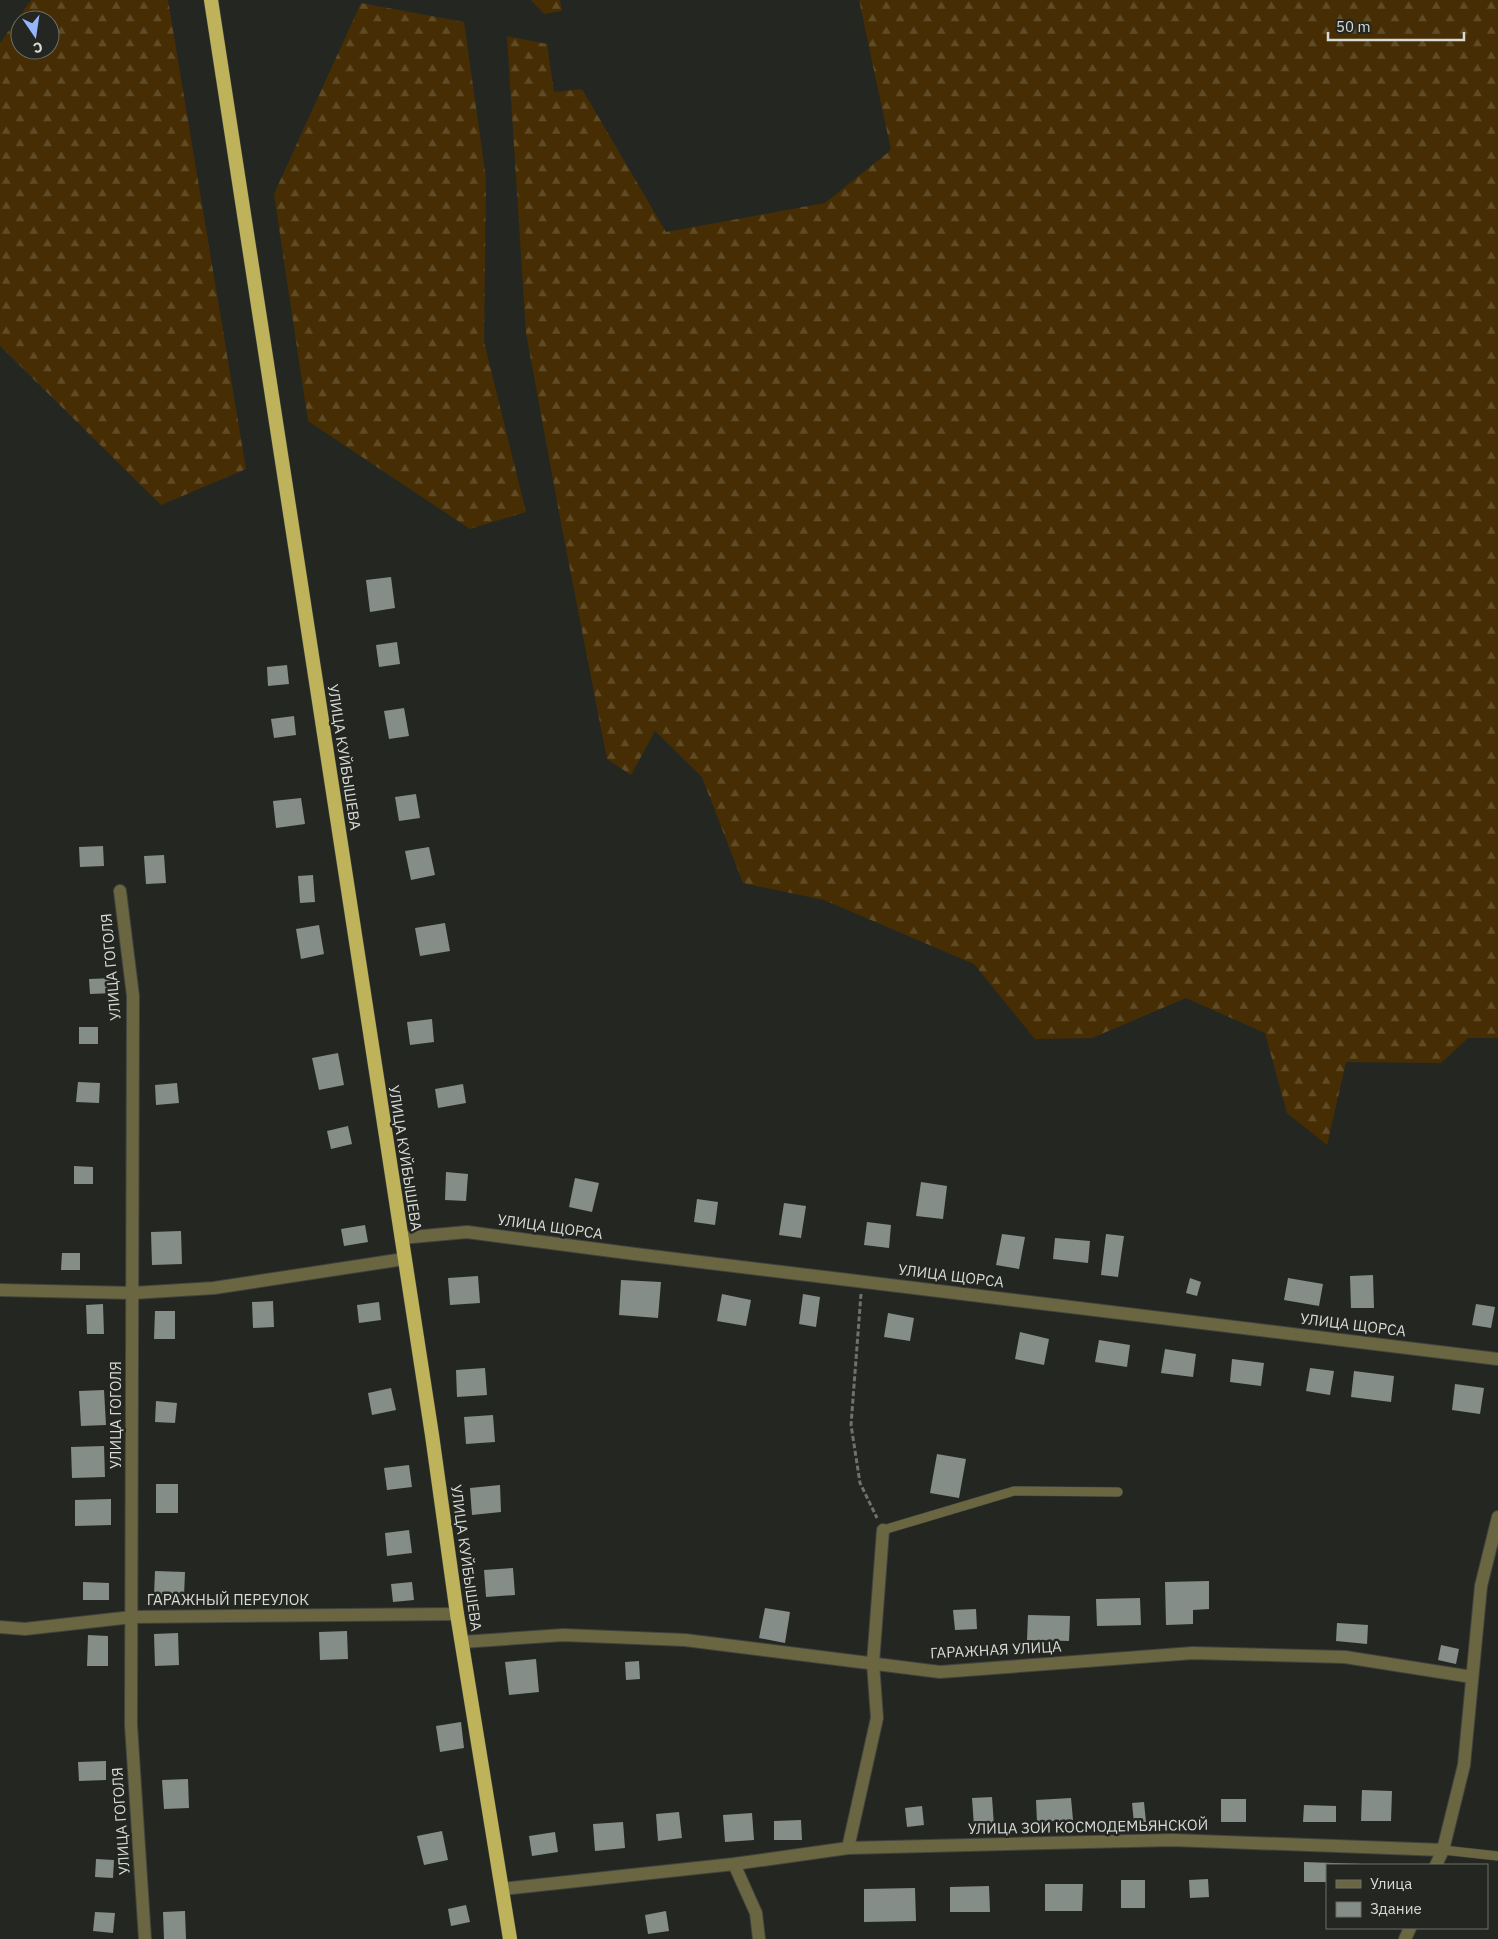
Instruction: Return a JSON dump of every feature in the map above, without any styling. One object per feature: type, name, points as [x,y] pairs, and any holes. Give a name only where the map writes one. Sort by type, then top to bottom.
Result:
[{"type":"highway","name":"УЛИЦА КУЙБЫШЕВА","points":[[211,0],[432,1435],[457,1614],[510,1939]]},
{"type":"street","name":"УЛИЦА ГОГОЛЯ","points":[[120,891],[133,996],[131,1725],[144,1939]]},
{"type":"street","name":"УЛИЦА ЩОРСА","points":[[401,1238],[467,1232],[1498,1359]]},
{"type":"street","points":[[0,1290],[133,1293],[214,1288],[404,1259]]},
{"type":"street","points":[[1436,1864],[1443,1850],[1464,1765],[1481,1586],[1498,1517]]},
{"type":"street","points":[[848,1848],[877,1718],[873,1663],[883,1530]]},
{"type":"street","name":"ГАРАЖНЫЙ ПЕРЕУЛОК","points":[[0,1627],[25,1629],[132,1617],[457,1614]]},
{"type":"street","name":"ГАРАЖНАЯ УЛИЦА","points":[[462,1642],[562,1635],[685,1640],[940,1672],[1193,1653],[1345,1657],[1472,1677]]},
{"type":"street","name":"УЛИЦА ЗОИ КОСМОДЕМЬЯНСКОЙ","points":[[502,1889],[734,1864],[848,1848],[1172,1840],[1443,1850]]},
{"type":"street","points":[[734,1864],[756,1913],[759,1939]]},
{"type":"lane","points":[[883,1530],[1014,1491],[1118,1492]]},
{"type":"lane","points":[[1443,1850],[1498,1856]]},
{"type":"path","points":[[862,1281],[851,1425],[860,1483],[883,1530]]},
{"type":"green space","points":[[31,0],[168,0],[246,469],[161,505],[0,346],[0,43],[10,29],[10,60],[60,60],[60,10],[24,10]]},
{"type":"green space","points":[[531,0],[560,0],[562,11],[544,14]]},
{"type":"green space","points":[[859,0],[1498,0],[1498,1038],[1468,1038],[1441,1063],[1346,1062],[1327,1145],[1287,1113],[1265,1033],[1186,998],[1092,1038],[1035,1039],[974,964],[824,900],[743,883],[702,777],[655,731],[631,775],[607,759],[526,333],[507,36],[547,44],[554,92],[582,89],[666,232],[825,203],[891,150]]},
{"type":"green space","points":[[361,3],[464,22],[486,178],[484,342],[526,512],[470,529],[308,421],[274,194]]},
{"type":"building","points":[[391,577],[395,608],[370,612],[366,580]]},
{"type":"building","points":[[397,642],[400,664],[379,667],[376,645]]},
{"type":"building","points":[[287,665],[289,684],[268,686],[267,667]]},
{"type":"building","points":[[404,708],[409,736],[389,739],[384,711]]},
{"type":"building","points":[[294,716],[296,735],[274,738],[271,719]]},
{"type":"building","points":[[416,794],[420,818],[399,821],[395,797]]},
{"type":"building","points":[[301,798],[305,824],[276,828],[273,801]]},
{"type":"building","points":[[103,846],[104,866],[80,867],[79,847]]},
{"type":"building","points":[[429,847],[435,875],[411,880],[405,851]]},
{"type":"building","points":[[164,855],[166,883],[146,884],[144,856]]},
{"type":"building","points":[[313,875],[315,902],[300,903],[298,876]]},
{"type":"building","points":[[445,923],[450,951],[420,956],[415,928]]},
{"type":"building","points":[[319,925],[324,954],[301,959],[296,929]]},
{"type":"building","points":[[115,978],[115,993],[90,994],[89,979]]},
{"type":"building","points":[[432,1019],[434,1042],[410,1045],[407,1022]]},
{"type":"building","points":[[79,1027],[98,1027],[98,1044],[79,1044]]},
{"type":"building","points":[[338,1053],[344,1085],[319,1090],[312,1058]]},
{"type":"building","points":[[78,1082],[100,1083],[99,1103],[76,1102]]},
{"type":"building","points":[[177,1083],[179,1103],[156,1105],[155,1085]]},
{"type":"building","points":[[463,1084],[466,1103],[438,1108],[435,1089]]},
{"type":"building","points":[[348,1126],[352,1144],[331,1149],[327,1131]]},
{"type":"building","points":[[74,1166],[93,1167],[93,1184],[74,1184]]},
{"type":"building","points":[[446,1172],[468,1174],[466,1201],[445,1200]]},
{"type":"building","points":[[575,1178],[599,1183],[592,1212],[569,1207]]},
{"type":"building","points":[[921,1182],[947,1186],[943,1219],[916,1216]]},
{"type":"building","points":[[697,1199],[718,1202],[715,1225],[694,1222]]},
{"type":"building","points":[[784,1203],[806,1206],[801,1238],[779,1235]]},
{"type":"building","points":[[867,1222],[891,1225],[889,1248],[864,1245]]},
{"type":"building","points":[[365,1225],[368,1242],[344,1246],[341,1229]]},
{"type":"building","points":[[181,1231],[182,1264],[152,1265],[151,1232]]},
{"type":"building","points":[[1002,1234],[1025,1237],[1019,1269],[996,1265]]},
{"type":"building","points":[[1106,1234],[1124,1236],[1118,1277],[1101,1275]]},
{"type":"building","points":[[1055,1238],[1090,1241],[1088,1263],[1053,1259]]},
{"type":"building","points":[[62,1253],[80,1253],[80,1270],[61,1270]]},
{"type":"building","points":[[1373,1275],[1374,1308],[1351,1308],[1350,1276]]},
{"type":"building","points":[[478,1276],[480,1303],[450,1305],[448,1278]]},
{"type":"building","points":[[1190,1278],[1201,1282],[1197,1296],[1186,1293]]},
{"type":"building","points":[[1288,1278],[1323,1284],[1319,1306],[1284,1300]]},
{"type":"building","points":[[621,1280],[661,1282],[658,1318],[619,1315]]},
{"type":"building","points":[[722,1294],[751,1300],[746,1326],[717,1321]]},
{"type":"building","points":[[803,1294],[820,1297],[816,1327],[799,1324]]},
{"type":"building","points":[[273,1301],[274,1327],[253,1328],[252,1302]]},
{"type":"building","points":[[379,1302],[381,1320],[359,1323],[357,1305]]},
{"type":"building","points":[[103,1304],[104,1334],[87,1334],[86,1305]]},
{"type":"building","points":[[1476,1304],[1495,1307],[1491,1328],[1472,1325]]},
{"type":"building","points":[[155,1311],[175,1311],[175,1339],[154,1339]]},
{"type":"building","points":[[888,1313],[914,1318],[910,1341],[884,1337]]},
{"type":"building","points":[[1020,1332],[1049,1339],[1044,1365],[1015,1359]]},
{"type":"building","points":[[1099,1340],[1130,1345],[1127,1367],[1095,1362]]},
{"type":"building","points":[[1165,1349],[1196,1354],[1193,1377],[1161,1373]]},
{"type":"building","points":[[1232,1359],[1264,1363],[1261,1386],[1230,1382]]},
{"type":"building","points":[[485,1368],[487,1395],[457,1397],[456,1370]]},
{"type":"building","points":[[1310,1368],[1334,1371],[1330,1395],[1306,1391]]},
{"type":"building","points":[[1354,1371],[1394,1376],[1391,1402],[1351,1397]]},
{"type":"building","points":[[1455,1384],[1484,1388],[1480,1414],[1452,1410]]},
{"type":"building","points":[[391,1388],[396,1410],[372,1415],[368,1393]]},
{"type":"building","points":[[104,1390],[106,1425],[81,1426],[79,1391]]},
{"type":"building","points":[[156,1401],[177,1403],[175,1423],[155,1422]]},
{"type":"building","points":[[493,1415],[495,1442],[466,1444],[464,1417]]},
{"type":"building","points":[[104,1446],[105,1477],[72,1478],[71,1447]]},
{"type":"building","points":[[937,1454],[966,1459],[959,1498],[930,1493]]},
{"type":"building","points":[[409,1465],[412,1487],[387,1490],[384,1468]]},
{"type":"building","points":[[156,1484],[178,1484],[178,1513],[156,1513]]},
{"type":"building","points":[[500,1485],[501,1512],[472,1515],[470,1488]]},
{"type":"building","points":[[111,1499],[111,1525],[75,1526],[75,1500]]},
{"type":"building","points":[[409,1530],[412,1553],[387,1556],[385,1533]]},
{"type":"building","points":[[513,1568],[515,1595],[486,1597],[484,1570]]},
{"type":"building","points":[[155,1571],[185,1572],[184,1596],[154,1595]]},
{"type":"building","points":[[1209,1581],[1209,1609],[1193,1610],[1193,1624],[1166,1625],[1165,1582]]},
{"type":"building","points":[[83,1582],[109,1583],[109,1600],[83,1600]]},
{"type":"building","points":[[412,1582],[414,1600],[393,1602],[391,1584]]},
{"type":"building","points":[[1140,1598],[1141,1625],[1097,1626],[1096,1599]]},
{"type":"building","points":[[765,1608],[790,1612],[785,1643],[759,1638]]},
{"type":"building","points":[[976,1609],[977,1629],[955,1630],[953,1610]]},
{"type":"building","points":[[1028,1615],[1070,1616],[1069,1641],[1027,1640]]},
{"type":"building","points":[[1337,1623],[1368,1625],[1367,1644],[1336,1641]]},
{"type":"building","points":[[347,1631],[348,1659],[320,1660],[319,1632]]},
{"type":"building","points":[[178,1633],[179,1665],[155,1666],[154,1634]]},
{"type":"building","points":[[88,1635],[108,1636],[108,1666],[87,1666]]},
{"type":"building","points":[[1441,1645],[1459,1649],[1456,1664],[1438,1660]]},
{"type":"building","points":[[536,1659],[539,1692],[509,1695],[505,1662]]},
{"type":"building","points":[[639,1661],[640,1679],[626,1680],[625,1662]]},
{"type":"building","points":[[461,1722],[464,1748],[440,1752],[436,1726]]},
{"type":"building","points":[[106,1761],[106,1780],[79,1781],[78,1762]]},
{"type":"building","points":[[188,1779],[189,1808],[164,1809],[162,1780]]},
{"type":"building","points":[[1362,1790],[1392,1791],[1391,1821],[1361,1821]]},
{"type":"building","points":[[992,1797],[994,1825],[974,1826],[972,1798]]},
{"type":"building","points":[[1071,1798],[1073,1820],[1037,1822],[1036,1800]]},
{"type":"building","points":[[1221,1799],[1246,1799],[1246,1822],[1221,1822]]},
{"type":"building","points":[[1144,1802],[1146,1822],[1134,1823],[1132,1803]]},
{"type":"building","points":[[1304,1805],[1336,1806],[1336,1822],[1303,1822]]},
{"type":"building","points":[[922,1806],[924,1825],[907,1827],[905,1808]]},
{"type":"building","points":[[679,1812],[682,1838],[658,1841],[656,1814]]},
{"type":"building","points":[[752,1813],[754,1840],[725,1842],[723,1815]]},
{"type":"building","points":[[801,1820],[802,1840],[774,1840],[774,1821]]},
{"type":"building","points":[[623,1822],[625,1848],[595,1851],[593,1824]]},
{"type":"building","points":[[442,1831],[448,1860],[424,1865],[417,1836]]},
{"type":"building","points":[[555,1832],[558,1852],[532,1856],[529,1836]]},
{"type":"building","points":[[96,1859],[114,1860],[113,1878],[95,1877]]},
{"type":"building","points":[[1304,1862],[1364,1864],[1326,1864],[1326,1882],[1304,1882]]},
{"type":"building","points":[[1208,1879],[1209,1897],[1190,1898],[1189,1880]]},
{"type":"building","points":[[1121,1880],[1145,1880],[1145,1908],[1121,1908]]},
{"type":"building","points":[[1045,1884],[1083,1884],[1082,1911],[1045,1911]]},
{"type":"building","points":[[989,1886],[990,1912],[950,1912],[950,1887]]},
{"type":"building","points":[[915,1888],[916,1921],[864,1922],[864,1889]]},
{"type":"building","points":[[466,1905],[470,1922],[451,1926],[448,1909]]},
{"type":"building","points":[[185,1911],[186,1939],[164,1939],[163,1912]]},
{"type":"building","points":[[666,1911],[669,1931],[648,1934],[645,1915]]},
{"type":"building","points":[[95,1912],[115,1913],[113,1933],[93,1931]]}]
